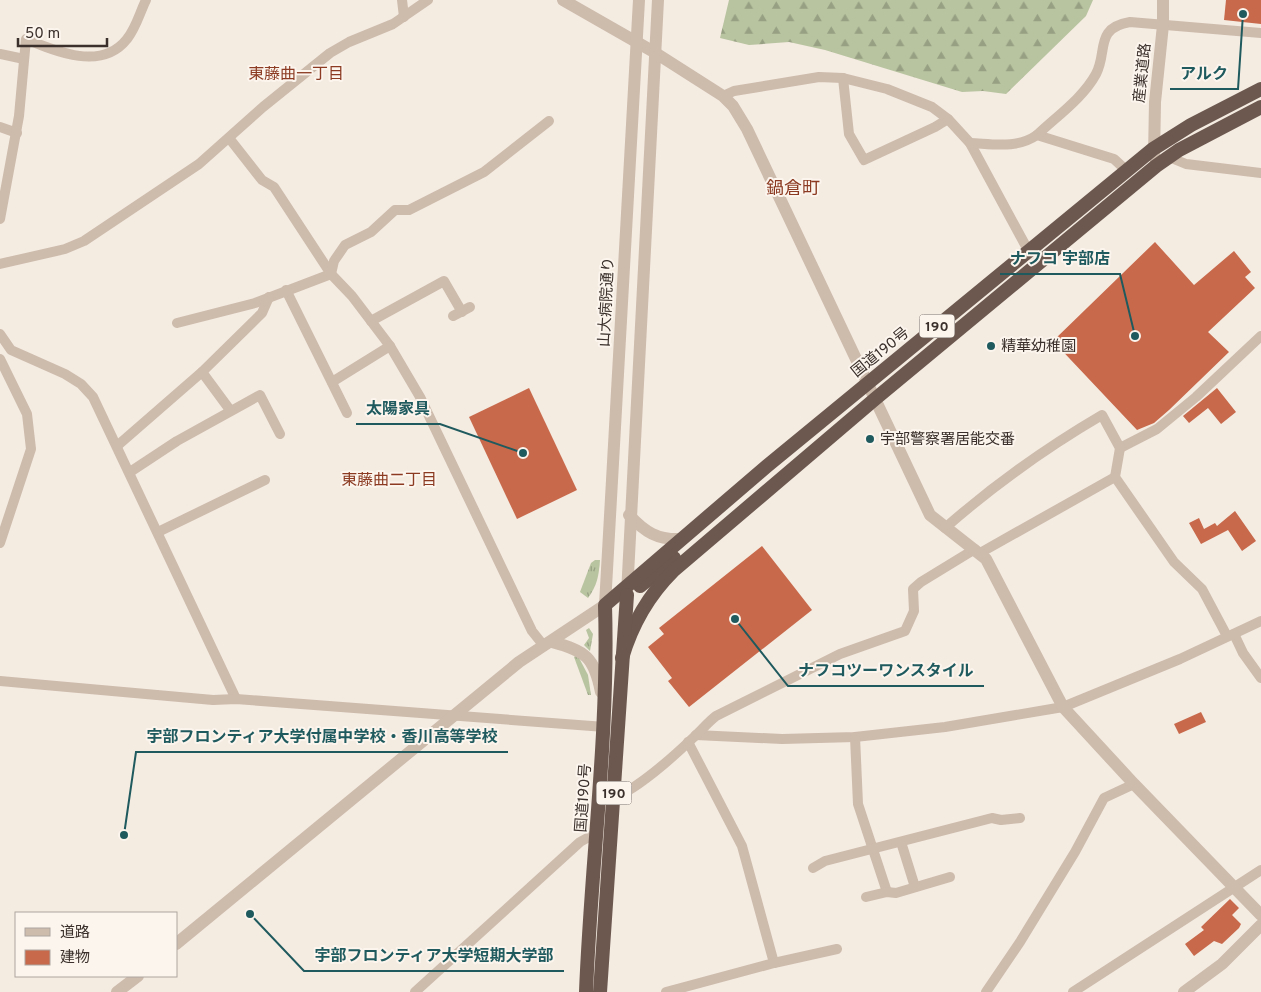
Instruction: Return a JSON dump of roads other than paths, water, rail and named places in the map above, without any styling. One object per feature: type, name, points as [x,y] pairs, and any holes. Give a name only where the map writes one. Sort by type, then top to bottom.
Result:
[{"type":"highway","name":"国道190号","points":[[600,992],[627,590],[681,539],[1153,149],[1191,125],[1261,89]]},
{"type":"highway","name":"国道190号","points":[[622,658],[636,620],[659,584],[758,500],[774,483],[1156,166],[1261,107]]},
{"type":"highway","name":"国道190号","points":[[586,992],[589,920],[598,832],[606,711],[605,605],[754,494],[774,483]]},
{"type":"street","points":[[0,219],[16,133],[26,39],[66,54],[101,56],[112,52],[128,39],[146,0]]},
{"type":"street","points":[[402,0],[404,17]]},
{"type":"street","points":[[0,264],[65,248],[84,241],[199,164],[330,52],[393,24],[428,0]]},
{"type":"street","points":[[563,0],[654,52],[723,96],[733,106],[746,128],[930,516],[986,559],[1063,707],[1134,784],[1261,914]]},
{"type":"street","name":"山大病院通り","points":[[605,605],[639,0]]},
{"type":"street","points":[[627,590],[629,515],[658,0]]},
{"type":"street","name":"産業道路","points":[[1156,166],[1153,149],[1154,102],[1163,25],[1163,0]]},
{"type":"street","points":[[970,142],[1015,144],[1028,141],[1037,134],[1090,84],[1097,72],[1102,45],[1106,35],[1118,24],[1130,22],[1261,33]]},
{"type":"street","points":[[0,54],[24,59]]},
{"type":"street","points":[[723,96],[734,91],[819,77],[844,78],[887,89],[932,107],[948,119],[970,142],[1029,252]]},
{"type":"street","points":[[844,78],[848,134],[864,160],[948,119]]},
{"type":"street","points":[[331,274],[334,261],[345,245],[371,232],[395,210],[409,210],[484,172],[549,121]]},
{"type":"street","points":[[0,127],[16,133]]},
{"type":"street","points":[[1037,134],[1114,159],[1127,171]]},
{"type":"street","points":[[229,138],[262,180],[274,187],[331,274],[352,296],[390,346],[420,397],[532,630],[548,644],[573,648],[585,654],[597,672],[606,711]]},
{"type":"street","points":[[1169,157],[1186,164],[1261,172]]},
{"type":"street","points":[[177,323],[269,297],[331,274]]},
{"type":"street","points":[[371,321],[444,281],[462,312]]},
{"type":"street","points":[[286,290],[347,413]]},
{"type":"street","points":[[117,446],[202,372],[262,313],[269,297]]},
{"type":"street","points":[[0,334],[11,350],[65,374],[81,384],[96,404],[130,472],[236,699]]},
{"type":"street","points":[[1120,448],[1157,429],[1169,420],[1261,336]]},
{"type":"street","points":[[332,382],[390,346]]},
{"type":"street","points":[[0,359],[28,414],[31,449],[0,542]]},
{"type":"street","points":[[202,372],[230,410]]},
{"type":"street","points":[[130,472],[230,410],[260,395],[280,434]]},
{"type":"street","points":[[945,528],[1028,461],[1102,415],[1120,448],[1115,476],[1174,562],[1202,589],[1261,678]]},
{"type":"street","points":[[614,798],[627,792],[692,739],[702,726],[716,716],[840,654],[905,631],[914,611],[913,589],[921,582],[1115,476]]},
{"type":"street","points":[[158,532],[265,480]]},
{"type":"street","points":[[629,515],[642,529],[654,537],[681,539]]},
{"type":"street","points":[[178,942],[519,662],[605,605]]},
{"type":"street","points":[[692,739],[855,737],[945,728],[1063,707],[1139,676],[1261,621]]},
{"type":"street","points":[[0,681],[213,700],[236,699],[605,727]]},
{"type":"street","points":[[855,737],[858,804],[887,892]]},
{"type":"street","points":[[692,739],[742,846],[774,963]]},
{"type":"street","points":[[986,992],[1020,942],[1075,852],[1104,798],[1134,784]]},
{"type":"street","points":[[813,868],[825,861],[992,818],[1001,820],[1020,818]]},
{"type":"street","points":[[415,992],[580,842],[598,832]]},
{"type":"street","points":[[901,842],[915,888]]},
{"type":"street","points":[[1073,992],[1261,870]]},
{"type":"street","points":[[866,897],[887,892],[896,893],[950,877]]},
{"type":"street","points":[[1184,992],[1222,964],[1261,925]]},
{"type":"street","points":[[666,992],[774,963],[837,949]]},
{"type":"street","points":[[117,992],[137,977]]},
{"type":"place","name":"アルク","points":[[1243,14]]},
{"type":"place","name":"ナフコ 宇部店","points":[[1135,336]]},
{"type":"place","name":"精華幼稚園","points":[[991,346]]},
{"type":"place","name":"宇部警察署居能交番","points":[[870,439]]},
{"type":"place","name":"太陽家具","points":[[523,453]]},
{"type":"place","name":"ナフコツーワンスタイル","points":[[735,619]]},
{"type":"place","name":"宇部フロンティア大学付属中学校・香川高等学校","points":[[124,835]]},
{"type":"place","name":"宇部フロンティア大学短期大学部","points":[[250,914]]},
{"type":"district","name":"東藤曲一丁目","points":[[296,73]]},
{"type":"district","name":"鍋倉町","points":[[793,188]]},
{"type":"district","name":"東藤曲二丁目","points":[[389,479]]}]
